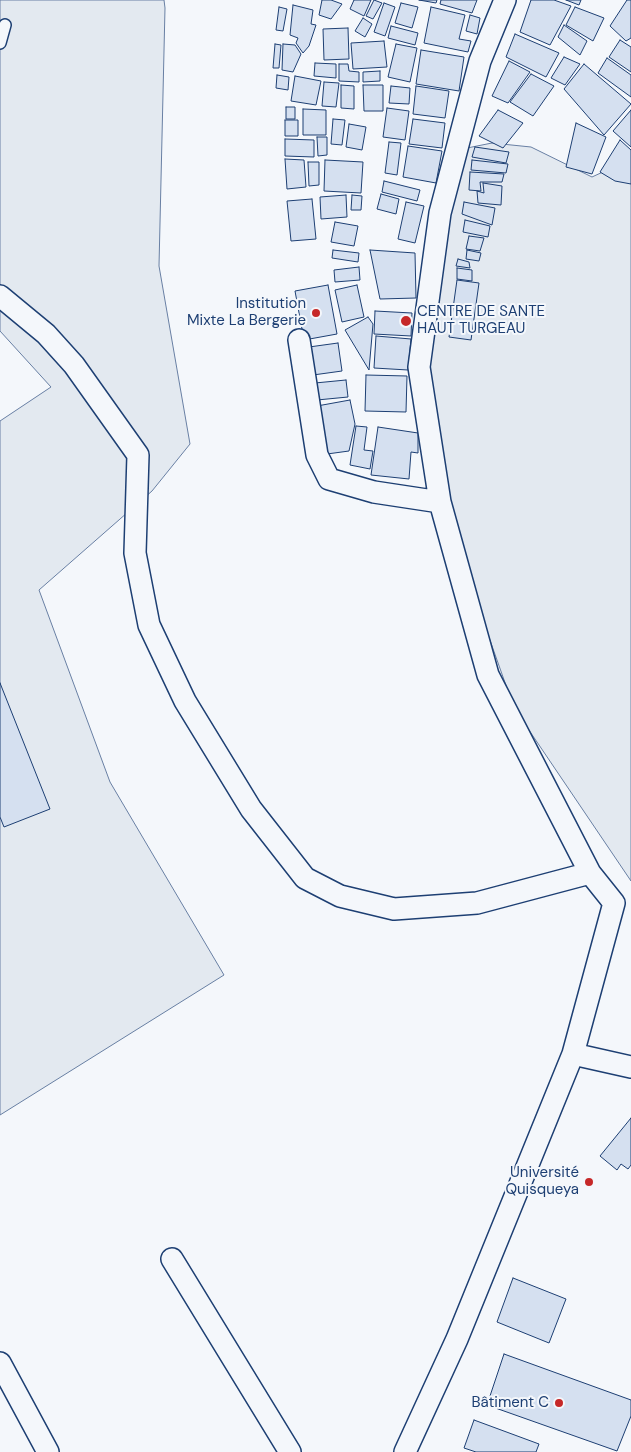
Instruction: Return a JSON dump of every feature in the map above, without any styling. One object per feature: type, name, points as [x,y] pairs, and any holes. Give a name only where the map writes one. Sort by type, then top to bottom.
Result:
[{"type":"street","points":[[406,1452],[457,1339],[573,1054],[622,903],[590,873],[488,675],[440,502],[419,367],[440,212],[480,62],[505,0]]},
{"type":"street","points":[[0,296],[46,334],[74,365],[138,455],[135,553],[149,625],[186,701],[251,809],[305,878],[340,896],[394,909],[477,903],[590,873]]},
{"type":"street","points":[[299,340],[317,455],[329,479],[374,492],[440,502]]},
{"type":"street","points":[[573,1054],[631,1067]]},
{"type":"street","points":[[172,1259],[290,1452]]},
{"type":"street","points":[[0,1363],[48,1452]]},
{"type":"lane","points":[[0,43],[5,25]]},
{"type":"shaded area","points":[[0,0],[164,0],[159,266],[190,444],[152,491],[39,590],[110,782],[224,975],[0,1115],[0,421],[51,387],[0,331]]},
{"type":"shaded area","points":[[492,143],[531,147],[592,177],[631,159],[631,881],[514,708],[435,485],[425,335],[460,154],[467,148]]},
{"type":"building","points":[[322,0],[331,0],[342,4],[331,19],[319,15]]},
{"type":"building","points":[[354,0],[371,0],[364,16],[350,9]]},
{"type":"building","points":[[374,0],[382,3],[373,19],[366,16]]},
{"type":"building","points":[[419,0],[437,0],[436,3]]},
{"type":"building","points":[[441,0],[477,0],[472,13],[440,4]]},
{"type":"building","points":[[531,0],[554,0],[571,6],[550,45],[520,32]]},
{"type":"building","points":[[566,0],[581,0],[579,5]]},
{"type":"building","points":[[627,0],[631,0],[631,38],[626,41],[610,26]]},
{"type":"building","points":[[384,3],[395,7],[385,36],[374,32]]},
{"type":"building","points":[[401,3],[418,7],[412,28],[395,23]]},
{"type":"building","points":[[293,5],[313,10],[311,24],[316,25],[309,46],[303,53],[296,43],[298,38],[290,35]]},
{"type":"building","points":[[279,7],[287,9],[283,31],[276,30]]},
{"type":"building","points":[[431,7],[465,15],[459,39],[471,41],[468,52],[424,43]]},
{"type":"building","points":[[575,7],[604,18],[593,41],[566,25]]},
{"type":"building","points":[[470,15],[480,18],[477,34],[466,31]]},
{"type":"building","points":[[363,18],[372,24],[365,37],[355,31]]},
{"type":"building","points":[[564,25],[587,41],[580,55],[558,37]]},
{"type":"building","points":[[391,26],[418,33],[415,45],[388,38]]},
{"type":"building","points":[[348,28],[349,59],[324,60],[323,29]]},
{"type":"building","points":[[515,34],[559,53],[546,77],[506,57]]},
{"type":"building","points":[[620,40],[631,47],[631,72],[609,57]]},
{"type":"building","points":[[384,41],[387,67],[353,69],[351,43]]},
{"type":"building","points":[[275,44],[281,45],[279,68],[273,68]]},
{"type":"building","points":[[283,44],[295,45],[301,54],[293,72],[282,70]]},
{"type":"building","points":[[396,44],[417,48],[410,82],[388,77]]},
{"type":"building","points":[[421,50],[464,57],[459,91],[416,84]]},
{"type":"building","points":[[564,57],[580,64],[565,85],[551,78]]},
{"type":"building","points":[[607,58],[631,75],[631,97],[598,73]]},
{"type":"building","points":[[509,61],[530,72],[508,103],[492,96]]},
{"type":"building","points":[[315,63],[336,64],[336,78],[314,76]]},
{"type":"building","points":[[339,64],[348,64],[349,71],[359,72],[359,82],[339,81]]},
{"type":"building","points":[[584,64],[631,104],[604,135],[564,89]]},
{"type":"building","points":[[380,71],[380,81],[363,82],[363,72]]},
{"type":"building","points":[[531,74],[554,86],[533,116],[510,102]]},
{"type":"building","points":[[277,75],[289,77],[288,90],[276,88]]},
{"type":"building","points":[[295,76],[321,81],[316,105],[291,101]]},
{"type":"building","points":[[324,82],[339,83],[336,107],[322,106]]},
{"type":"building","points":[[341,85],[354,86],[354,109],[341,108]]},
{"type":"building","points":[[363,85],[383,85],[383,111],[364,111]]},
{"type":"building","points":[[391,86],[410,88],[409,104],[389,103]]},
{"type":"building","points":[[416,86],[449,91],[445,118],[413,114]]},
{"type":"building","points":[[286,107],[295,107],[295,119],[286,119]]},
{"type":"building","points":[[387,108],[409,111],[405,140],[383,137]]},
{"type":"building","points":[[303,109],[326,110],[326,135],[303,135]]},
{"type":"building","points":[[498,110],[523,123],[503,148],[479,136]]},
{"type":"building","points":[[631,110],[631,147],[613,131]]},
{"type":"building","points":[[333,119],[345,120],[342,145],[331,144]]},
{"type":"building","points":[[413,119],[445,123],[442,148],[409,144]]},
{"type":"building","points":[[285,120],[298,120],[298,136],[285,136]]},
{"type":"building","points":[[576,123],[606,137],[592,174],[566,167]]},
{"type":"building","points":[[349,124],[366,127],[362,150],[346,147]]},
{"type":"building","points":[[317,137],[327,137],[327,155],[318,156]]},
{"type":"building","points":[[285,139],[314,140],[314,157],[285,156]]},
{"type":"building","points":[[620,140],[631,150],[631,184],[615,181],[600,172]]},
{"type":"building","points":[[389,142],[401,143],[397,175],[385,173]]},
{"type":"building","points":[[408,146],[442,151],[436,183],[403,177]]},
{"type":"building","points":[[475,147],[509,152],[506,163],[472,157]]},
{"type":"building","points":[[285,159],[304,160],[306,187],[287,189]]},
{"type":"building","points":[[325,160],[363,162],[361,193],[324,191]]},
{"type":"building","points":[[472,160],[508,164],[506,173],[471,170]]},
{"type":"building","points":[[308,162],[319,162],[319,185],[309,186]]},
{"type":"building","points":[[470,172],[504,174],[502,182],[480,182],[481,191],[469,190]]},
{"type":"building","points":[[384,181],[420,190],[417,201],[382,192]]},
{"type":"building","points":[[483,183],[502,186],[501,205],[478,203],[477,191],[484,193]]},
{"type":"building","points":[[381,194],[399,199],[396,214],[377,209]]},
{"type":"building","points":[[346,195],[347,217],[321,219],[320,197]]},
{"type":"building","points":[[352,195],[362,196],[361,210],[351,210]]},
{"type":"building","points":[[312,199],[316,239],[291,241],[287,201]]},
{"type":"building","points":[[406,202],[424,206],[415,243],[398,239]]},
{"type":"building","points":[[464,202],[495,208],[492,225],[462,214]]},
{"type":"building","points":[[465,220],[490,226],[488,237],[463,232]]},
{"type":"building","points":[[335,222],[358,226],[354,246],[331,242]]},
{"type":"building","points":[[469,236],[484,238],[480,251],[466,249]]},
{"type":"building","points":[[333,250],[359,253],[358,262],[332,258]]},
{"type":"building","points":[[370,250],[415,253],[416,298],[380,299]]},
{"type":"building","points":[[467,250],[481,253],[479,261],[466,259]]},
{"type":"building","points":[[458,259],[469,262],[470,268],[456,266]]},
{"type":"building","points":[[359,267],[360,280],[335,282],[334,270]]},
{"type":"building","points":[[457,268],[472,270],[472,281],[457,279]]},
{"type":"building","points":[[457,280],[479,283],[471,340],[449,337]]},
{"type":"building","name":"Institution Mixte La Bergerie","points":[[328,285],[337,334],[304,340],[295,291]]},
{"type":"building","points":[[357,285],[364,317],[342,322],[335,290]]},
{"type":"building","points":[[375,311],[412,313],[411,336],[374,334]]},
{"type":"building","points":[[368,317],[373,324],[369,370],[345,330]]},
{"type":"building","points":[[376,336],[411,339],[408,370],[374,368]]},
{"type":"building","points":[[338,343],[342,371],[313,375],[309,347]]},
{"type":"building","points":[[366,375],[407,376],[406,412],[365,411]]},
{"type":"building","points":[[346,380],[348,397],[317,400],[315,383]]},
{"type":"building","points":[[350,400],[355,424],[349,451],[327,454],[317,406]]},
{"type":"building","points":[[356,426],[367,427],[364,450],[373,451],[370,469],[350,465]]},
{"type":"building","points":[[378,427],[418,433],[418,453],[411,452],[409,479],[371,475]]},
{"type":"building","points":[[0,683],[50,809],[4,827],[0,817]]},
{"type":"building","points":[[631,1118],[631,1165],[628,1169],[621,1164],[617,1170],[600,1156]]},
{"type":"building","points":[[513,1278],[566,1299],[549,1343],[497,1322]]},
{"type":"building","name":"Bâtiment C","points":[[504,1354],[631,1400],[631,1416],[617,1451],[487,1405]]},
{"type":"building","points":[[474,1420],[539,1444],[536,1452],[476,1452],[464,1448]]},
{"type":"place","name":"Institution Mixte La Bergerie","points":[[316,313]]},
{"type":"place","name":"CENTRE DE SANTE HAUT TURGEAU","points":[[406,321]]},
{"type":"place","name":"Université Quisqueya","points":[[589,1182]]},
{"type":"place","name":"Bâtiment C","points":[[559,1403]]}]
